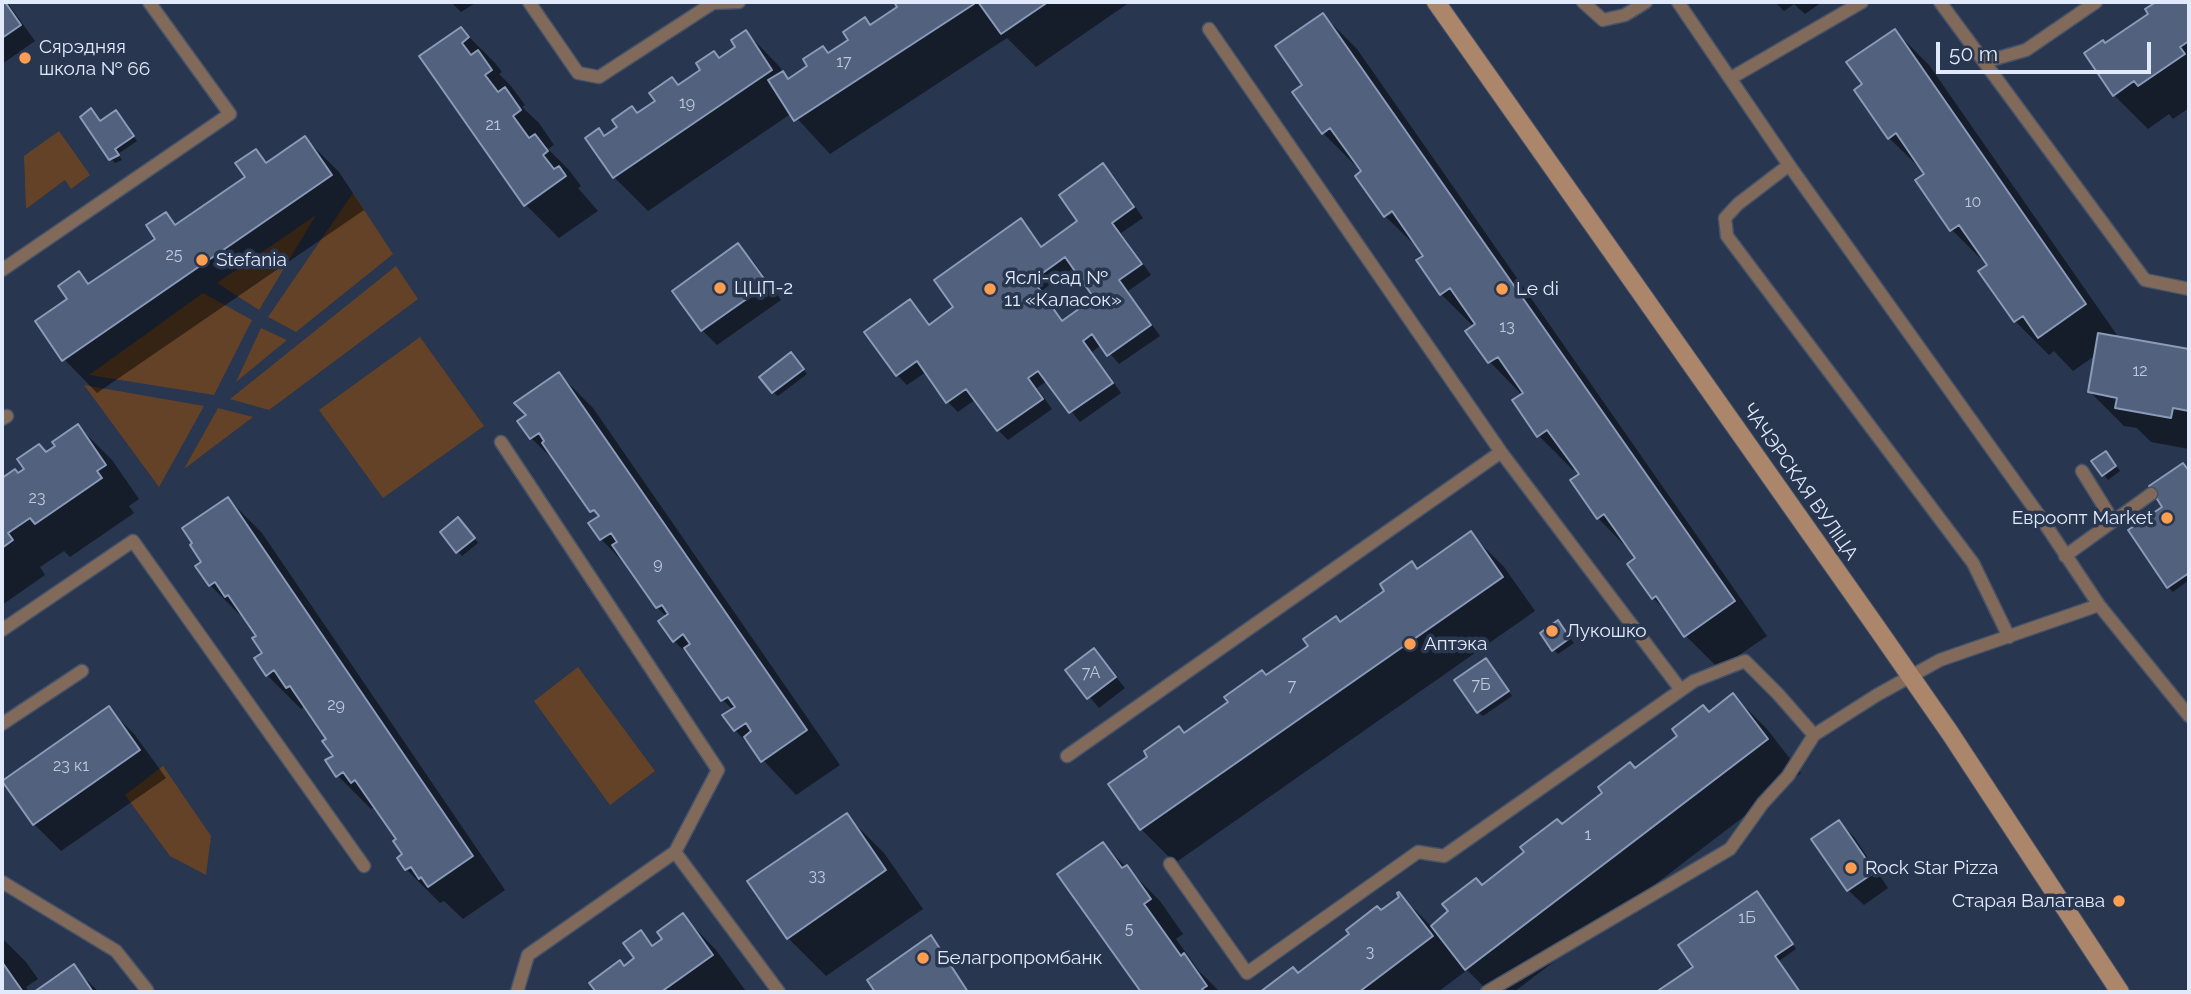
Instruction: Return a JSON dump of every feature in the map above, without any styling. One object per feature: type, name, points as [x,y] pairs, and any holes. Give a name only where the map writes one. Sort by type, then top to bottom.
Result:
[{"type":"main road","name":"ЧАЧЭРСКАЯ ВУЛІЦА","points":[[1436,2],[1911,677],[2120,992]]},
{"type":"lane","points":[[2,270],[230,114],[149,2]]},
{"type":"lane","points":[[529,2],[578,74],[599,77],[713,3],[738,2]]},
{"type":"lane","points":[[1583,2],[1603,20],[1625,15],[1646,2]]},
{"type":"lane","points":[[1678,2],[1790,165],[2041,518],[2099,605],[2184,699],[2189,716]]},
{"type":"lane","points":[[1731,78],[1862,2]]},
{"type":"lane","points":[[1940,2],[2145,280],[2189,289]]},
{"type":"lane","points":[[1984,62],[2026,50],[2096,2]]},
{"type":"lane","points":[[1209,29],[1501,452],[1681,690]]},
{"type":"lane","points":[[1790,165],[1738,204],[1725,218],[1727,236],[1973,563],[2009,637]]},
{"type":"lane","points":[[501,442],[718,770],[675,852],[528,955],[517,992]]},
{"type":"lane","points":[[1067,756],[1501,452]]},
{"type":"lane","points":[[2082,471],[2113,521]]},
{"type":"lane","points":[[2065,556],[2151,494]]},
{"type":"lane","points":[[2,630],[133,541],[363,866]]},
{"type":"lane","points":[[1488,992],[1730,849],[1763,803],[1788,776],[1814,735],[1877,695],[1940,660],[2099,605]]},
{"type":"lane","points":[[1170,864],[1247,973],[1418,852],[1444,856],[1694,681],[1745,661],[1814,735]]},
{"type":"lane","points":[[2,724],[82,671]]},
{"type":"lane","points":[[675,852],[779,992]]},
{"type":"lane","points":[[2,882],[116,951],[147,990]]},
{"type":"shaded area","points":[[59,131],[90,175],[71,189],[65,180],[26,209],[24,156]]},
{"type":"shaded area","points":[[353,193],[393,254],[296,332],[268,317]]},
{"type":"shaded area","points":[[316,215],[259,310],[217,283]]},
{"type":"shaded area","points":[[396,266],[418,299],[269,410],[230,399]]},
{"type":"shaded area","points":[[203,293],[252,320],[214,395],[89,375]]},
{"type":"shaded area","points":[[261,328],[287,340],[236,382]]},
{"type":"shaded area","points":[[420,337],[484,426],[383,498],[319,410]]},
{"type":"shaded area","points":[[84,385],[204,406],[159,487]]},
{"type":"shaded area","points":[[218,408],[253,417],[184,469]]},
{"type":"shaded area","points":[[578,667],[655,771],[610,805],[534,701]]},
{"type":"shaded area","points":[[163,766],[211,836],[206,875],[170,856],[125,795]]},
{"type":"building","points":[[2,2],[5,2],[21,25],[2,38]]},
{"type":"building","points":[[894,2],[974,4],[794,121],[768,80],[783,71],[788,79],[807,66],[803,59],[823,46],[828,53],[848,40],[843,32],[865,17],[870,25],[897,7]]},
{"type":"building","points":[[978,2],[1048,2],[1001,34]]},
{"type":"building","points":[[2156,2],[2189,2],[2189,41],[2180,47],[2185,54],[2138,86],[2134,81],[2113,96],[2084,53],[2103,40],[2105,43],[2148,14],[2145,9]]},
{"type":"building","points":[[1323,13],[1735,601],[1684,637],[1656,596],[1652,599],[1627,564],[1635,558],[1604,514],[1597,519],[1570,480],[1579,474],[1547,430],[1537,437],[1512,400],[1523,393],[1498,357],[1488,363],[1465,331],[1475,324],[1450,288],[1440,295],[1416,260],[1423,256],[1392,211],[1384,217],[1355,176],[1361,171],[1330,128],[1322,134],[1292,92],[1302,85],[1275,46]]},
{"type":"building","points":[[461,27],[469,37],[462,43],[471,55],[478,50],[492,70],[485,75],[498,92],[505,87],[521,110],[513,116],[529,138],[535,134],[548,151],[543,155],[554,169],[559,166],[566,176],[524,206],[419,56]]},
{"type":"building","points":[[1895,29],[2086,304],[2038,338],[2023,316],[2014,322],[1978,271],[1987,265],[1959,225],[1950,231],[1915,180],[1924,174],[1896,133],[1888,139],[1854,90],[1862,84],[1846,62]]},
{"type":"building","points":[[746,30],[772,70],[613,178],[585,138],[599,128],[604,136],[617,127],[612,120],[632,106],[637,113],[655,101],[649,93],[672,77],[678,85],[700,70],[696,63],[714,51],[719,58],[735,47],[731,40]]},
{"type":"building","points":[[91,108],[100,121],[116,110],[134,136],[115,149],[119,155],[109,160],[80,117]]},
{"type":"building","points":[[305,136],[332,175],[62,361],[35,321],[67,299],[58,286],[79,271],[88,284],[155,239],[146,225],[166,212],[175,225],[245,177],[235,163],[256,149],[266,163]]},
{"type":"building","name":"Яслі-сад № 11 «Каласок»","points":[[1103,163],[1134,207],[1112,223],[1142,264],[1119,280],[1151,325],[1107,356],[1092,334],[1083,341],[1113,383],[1069,413],[1038,371],[1028,378],[1043,399],[997,431],[966,389],[946,403],[917,361],[896,376],[864,332],[910,299],[929,325],[953,307],[934,280],[1021,218],[1041,247],[1077,221],[1059,195]],"holes":[[[1065,257],[1094,298],[1062,321],[1033,280]]]},
{"type":"building","name":"ЦЦП-2","points":[[738,243],[768,284],[701,331],[672,291]]},
{"type":"building","points":[[2098,333],[2189,349],[2189,411],[2173,408],[2171,418],[2115,408],[2117,398],[2088,392]]},
{"type":"building","points":[[791,352],[804,369],[772,393],[759,377]]},
{"type":"building","points":[[559,372],[807,730],[761,762],[744,737],[751,731],[746,723],[734,731],[722,715],[735,707],[728,697],[721,701],[684,648],[690,644],[683,634],[673,642],[658,621],[668,614],[662,605],[656,608],[612,545],[617,542],[611,533],[600,540],[588,523],[599,516],[594,510],[590,512],[542,443],[544,441],[539,433],[530,439],[517,421],[526,415],[514,403]]},
{"type":"building","points":[[78,424],[106,465],[97,471],[102,478],[35,524],[30,518],[8,533],[13,540],[2,548],[2,478],[15,469],[18,473],[24,469],[17,459],[39,444],[46,452],[55,446],[52,442]]},
{"type":"building","points":[[2106,451],[2116,466],[2102,476],[2091,461]]},
{"type":"building","name":"Евроопт Market","points":[[2183,463],[2189,471],[2189,573],[2167,588],[2128,530],[2162,507],[2149,486]]},
{"type":"building","points":[[228,497],[473,856],[428,887],[411,867],[405,870],[397,858],[402,854],[393,841],[396,839],[355,780],[351,783],[343,772],[336,777],[325,760],[333,756],[322,741],[326,739],[290,686],[286,688],[274,670],[266,676],[254,658],[262,653],[252,638],[256,636],[228,595],[225,597],[215,582],[209,586],[195,566],[201,562],[182,528]]},
{"type":"building","points":[[458,517],[475,538],[456,553],[440,532]]},
{"type":"building","points":[[1471,531],[1503,577],[1140,830],[1108,784],[1147,757],[1144,751],[1179,726],[1184,733],[1228,702],[1224,697],[1262,670],[1266,675],[1308,646],[1303,639],[1336,616],[1340,622],[1384,591],[1380,584],[1412,561],[1417,569]]},
{"type":"building","points":[[1558,620],[1570,638],[1552,651],[1540,633]]},
{"type":"building","points":[[1094,648],[1116,677],[1087,699],[1065,670]]},
{"type":"building","points":[[1486,658],[1509,691],[1477,713],[1454,680]]},
{"type":"building","points":[[1733,693],[1768,739],[1465,970],[1431,926],[1448,911],[1442,904],[1476,878],[1482,885],[1524,852],[1520,847],[1557,819],[1562,824],[1602,793],[1598,787],[1630,762],[1635,768],[1677,736],[1672,729],[1703,705],[1709,712]]},
{"type":"building","points":[[109,706],[140,750],[33,825],[2,781]]},
{"type":"building","points":[[847,813],[886,870],[787,939],[747,881]]},
{"type":"building","points":[[1839,820],[1875,872],[1847,891],[1811,839]]},
{"type":"building","points":[[1103,842],[1122,868],[1127,865],[1151,899],[1144,904],[1181,956],[1184,953],[1207,986],[1202,989],[1205,992],[1141,992],[1057,874]]},
{"type":"building","points":[[1757,891],[1793,944],[1775,956],[1800,992],[1656,992],[1693,967],[1678,945]]},
{"type":"building","points":[[1399,892],[1433,936],[1359,992],[1260,992],[1293,967],[1298,973],[1349,934],[1346,930],[1377,906],[1381,910],[1399,897]]},
{"type":"building","points":[[683,913],[713,955],[661,992],[596,992],[589,983],[620,960],[624,966],[634,958],[623,943],[641,930],[652,946],[662,939],[657,932]]},
{"type":"building","name":"Белагропромбанк","points":[[931,935],[968,992],[875,992],[867,980]]},
{"type":"building","points":[[2,962],[23,992],[2,992]]},
{"type":"building","points":[[74,964],[93,992],[34,992]]},
{"type":"place","name":"Сярэдняя школа № 66","points":[[25,58]]},
{"type":"place","name":"Stefania","points":[[202,260]]},
{"type":"place","name":"ЦЦП-2","points":[[720,288]]},
{"type":"place","name":"Яслі-сад № 11 «Каласок»","points":[[990,289]]},
{"type":"place","name":"Le di","points":[[1502,289]]},
{"type":"place","name":"Евроопт Market","points":[[2167,518]]},
{"type":"place","name":"Лукошко","points":[[1552,631]]},
{"type":"place","name":"Аптэка","points":[[1410,644]]},
{"type":"place","name":"Rock Star Pizza","points":[[1851,868]]},
{"type":"place","name":"Старая Валатава","points":[[2119,901]]},
{"type":"place","name":"Белагропромбанк","points":[[923,958]]}]
